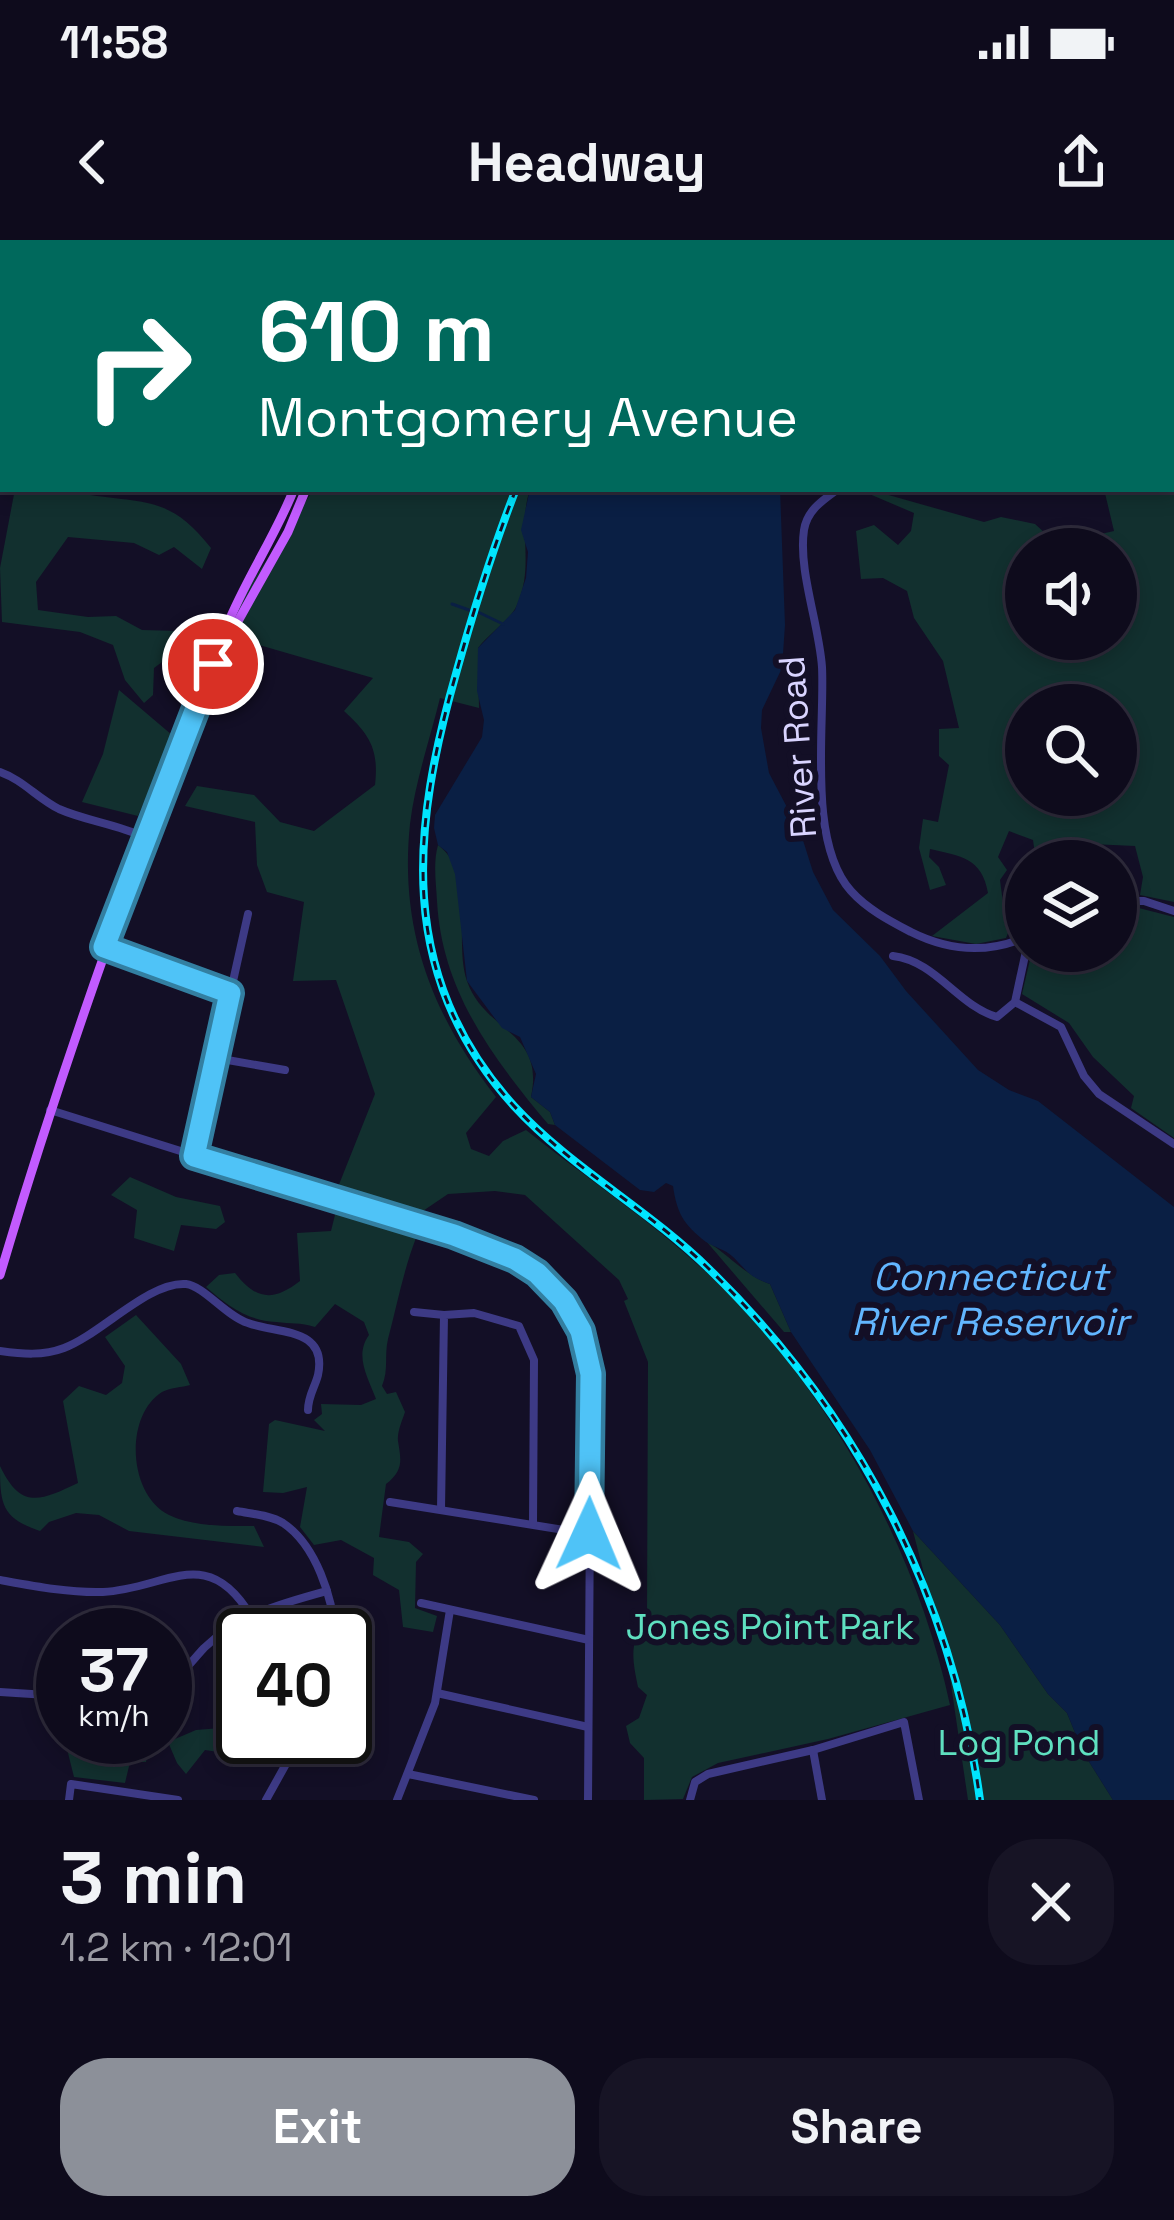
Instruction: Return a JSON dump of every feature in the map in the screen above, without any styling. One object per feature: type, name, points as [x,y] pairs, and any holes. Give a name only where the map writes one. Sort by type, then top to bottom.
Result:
[{"type":"main road","points":[[0,1275],[50,1110],[144,837],[213,664],[288,532],[302,492]]},
{"type":"street","name":"River Road","points":[[835,492],[809,514],[803,540],[822,672],[824,806],[837,869],[867,906],[926,940],[981,950],[1005,944]]},
{"type":"street","points":[[0,772],[20,779],[51,805],[144,837]]},
{"type":"street","points":[[1137,901],[1174,911]]},
{"type":"street","points":[[194,1156],[248,914]]},
{"type":"street","points":[[104,947],[230,993]]},
{"type":"street","points":[[893,956],[917,960],[988,1015],[1004,1014],[1015,1002],[1021,972]]},
{"type":"street","points":[[1015,1002],[1061,1027],[1084,1076],[1099,1094],[1174,1144]]},
{"type":"street","points":[[216,1058],[285,1070]]},
{"type":"street","points":[[50,1110],[454,1235],[515,1259],[537,1273],[564,1301],[581,1331],[591,1374],[588,1800]]},
{"type":"street","points":[[0,1351],[36,1355],[63,1349],[163,1289],[183,1284],[195,1287],[231,1317],[313,1342],[319,1359],[308,1410]]},
{"type":"street","points":[[414,1312],[495,1317],[519,1326],[526,1334],[534,1360],[533,1524]]},
{"type":"street","points":[[441,1509],[444,1315]]},
{"type":"street","points":[[390,1502],[589,1534]]},
{"type":"street","points":[[237,1511],[288,1526],[302,1542],[327,1591],[330,1608]]},
{"type":"street","points":[[0,1580],[104,1592],[190,1571],[227,1585],[245,1608]]},
{"type":"street","points":[[275,1608],[327,1591]]},
{"type":"street","points":[[421,1603],[590,1640]]},
{"type":"street","points":[[397,1800],[437,1693],[450,1610]]},
{"type":"street","points":[[192,1661],[216,1639]]},
{"type":"street","points":[[0,1692],[36,1694]]},
{"type":"street","points":[[437,1693],[589,1726]]},
{"type":"street","points":[[690,1800],[694,1782],[708,1774],[813,1750],[904,1722],[920,1800]]},
{"type":"street","points":[[813,1750],[822,1800]]},
{"type":"street","points":[[266,1800],[286,1764]]},
{"type":"street","points":[[408,1774],[534,1800]]},
{"type":"street","points":[[69,1800],[71,1784],[178,1800]]},
{"type":"green space","points":[[14,492],[81,492],[169,510],[211,548],[202,569],[174,547],[159,555],[134,543],[68,537],[36,582],[38,610],[116,616],[142,630],[179,631],[205,646],[200,658],[166,659],[154,668],[153,695],[144,703],[125,680],[113,645],[80,632],[2,622],[0,568]]},
{"type":"green space","name":"Jones Point Park","points":[[312,492],[529,492],[525,576],[517,605],[478,648],[479,708],[440,698],[410,824],[410,899],[425,969],[454,1035],[496,1097],[466,1133],[471,1149],[489,1156],[503,1141],[526,1130],[663,1234],[749,1316],[790,1364],[860,1470],[914,1585],[950,1705],[718,1763],[692,1777],[683,1799],[644,1800],[644,1758],[630,1743],[626,1726],[639,1718],[647,1695],[638,1687],[633,1659],[637,1634],[647,1617],[648,1362],[624,1301],[628,1299],[619,1280],[525,1195],[495,1191],[448,1194],[420,1213],[338,1187],[375,1094],[336,980],[293,981],[304,902],[267,892],[257,865],[255,822],[185,806],[197,786],[254,795],[280,822],[314,831],[375,785],[371,743],[344,711],[373,678],[218,633]]},
{"type":"green space","points":[[1105,492],[1174,492],[1174,902],[1140,895],[1143,877],[1137,840],[1033,840],[1009,831],[998,857],[1005,867],[1000,880],[1005,938],[976,944],[932,936],[988,893],[975,866],[930,849],[929,857],[946,885],[930,890],[919,848],[923,819],[938,822],[949,765],[939,756],[939,729],[959,728],[943,661],[914,618],[907,591],[883,578],[861,579],[856,531],[874,525],[898,545],[911,531],[914,513],[867,493],[984,522],[1001,517],[1039,528],[1005,528],[1005,660],[1137,660],[1137,528],[1113,528]]},
{"type":"green space","points":[[119,690],[172,735],[138,816],[82,802],[103,754]]},
{"type":"green space","points":[[438,845],[450,858],[461,890],[467,981],[487,1012],[522,1045],[533,1075],[531,1097],[550,1112],[555,1125],[548,1124],[508,1074],[460,993],[441,934],[435,873]]},
{"type":"green space","points":[[1137,908],[1174,917],[1174,1138],[1131,1108],[1134,1096],[1093,1057],[1069,1023],[1022,994],[1027,972],[1137,972]]},
{"type":"green space","points":[[130,1177],[176,1197],[220,1206],[225,1222],[216,1229],[181,1225],[174,1251],[134,1238],[137,1210],[111,1195]]},
{"type":"green space","points":[[337,1207],[415,1231],[388,1339],[382,1386],[387,1394],[396,1392],[405,1412],[398,1438],[400,1464],[386,1484],[379,1537],[409,1542],[423,1554],[416,1562],[415,1608],[437,1616],[433,1632],[403,1627],[399,1590],[373,1575],[374,1558],[341,1540],[314,1545],[300,1527],[307,1487],[263,1492],[269,1424],[275,1420],[325,1431],[314,1420],[322,1414],[321,1404],[361,1405],[376,1399],[363,1359],[369,1335],[364,1322],[335,1304],[315,1327],[265,1321],[238,1311],[206,1287],[219,1275],[235,1273],[250,1289],[265,1295],[290,1288],[300,1281],[297,1233],[331,1231]]},
{"type":"green space","points":[[706,1241],[770,1284],[791,1332],[784,1332]]},
{"type":"green space","points":[[136,1315],[181,1364],[190,1385],[162,1392],[141,1419],[136,1455],[145,1491],[155,1505],[179,1519],[254,1526],[264,1547],[129,1531],[99,1515],[76,1513],[49,1522],[40,1531],[18,1521],[6,1508],[0,1466],[16,1490],[33,1498],[78,1483],[63,1401],[79,1386],[106,1395],[122,1383],[125,1366],[105,1337]]},
{"type":"green space","name":"Log Pond","points":[[913,1531],[1000,1625],[1048,1694],[1067,1713],[1083,1752],[1113,1800],[968,1800],[949,1671]]},
{"type":"green space","points":[[216,1728],[216,1752],[205,1750],[186,1774],[178,1764],[192,1764],[192,1732]]},
{"type":"green space","points":[[71,1764],[130,1764],[125,1783],[74,1777]]},
{"type":"water","name":"Connecticut River Reservoir","points":[[529,492],[780,492],[782,668],[762,710],[761,728],[769,773],[833,910],[880,956],[978,1070],[1038,1101],[1174,1207],[1174,1800],[1113,1800],[1083,1752],[1067,1713],[1048,1694],[1000,1625],[913,1531],[870,1450],[791,1332],[770,1284],[752,1276],[692,1229],[679,1211],[673,1186],[666,1183],[654,1192],[640,1190],[555,1125],[550,1112],[531,1097],[536,1074],[520,1037],[502,1028],[467,981],[455,874],[447,852],[438,845],[435,815],[482,737],[478,648],[515,610],[526,578],[528,552],[521,530]]},
{"type":"waterway","points":[[452,604],[469,610]]},
{"type":"waterway","points":[[478,612],[503,624]]},
{"type":"railway","points":[[515,492],[463,647],[430,786],[424,898],[432,952],[449,1005],[476,1056],[514,1106],[709,1269],[810,1384],[852,1446],[890,1512],[947,1651],[980,1800]]},
{"type":"route","points":[[213,664],[104,947],[230,993],[194,1156],[454,1235],[537,1273],[564,1301],[581,1331],[591,1374],[589,1534]]}]
